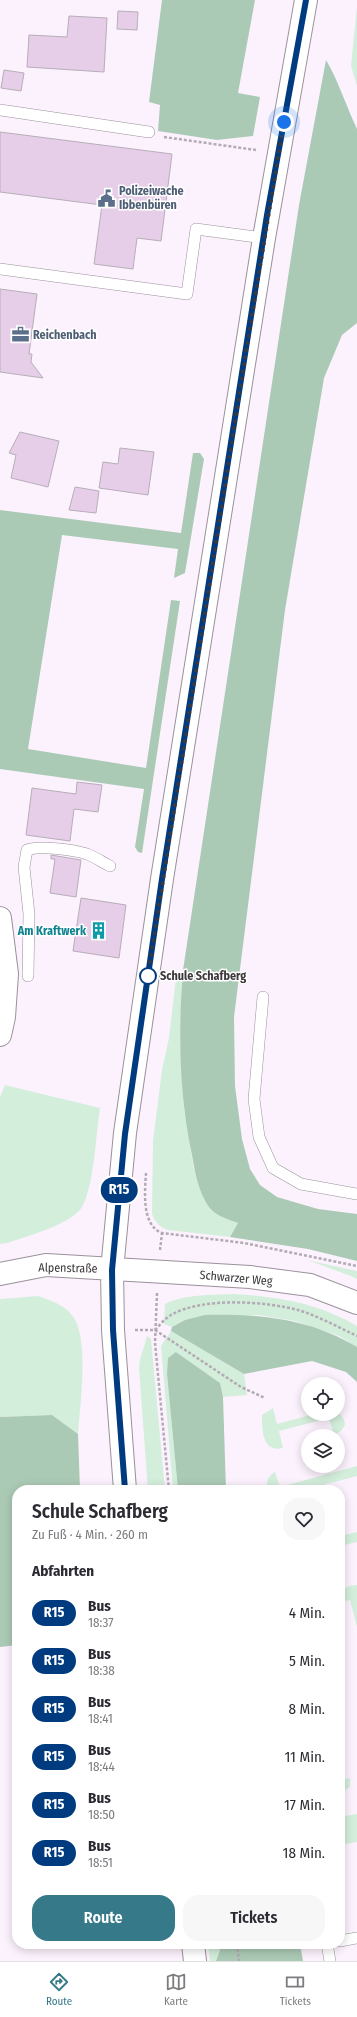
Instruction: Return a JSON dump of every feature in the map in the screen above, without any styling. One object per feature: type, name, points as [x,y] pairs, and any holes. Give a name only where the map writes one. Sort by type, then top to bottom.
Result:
[{"type":"main road","points":[[125,1485],[113,1330],[112,1270],[125,1134],[161,887],[264,238],[306,0]]},
{"type":"main road","points":[[0,918],[7,974],[4,1017],[0,1035]]},
{"type":"main road","name":"Alpenstraße","points":[[0,1274],[46,1265],[112,1270]]},
{"type":"main road","name":"Schwarzer Weg","points":[[112,1270],[250,1277],[310,1285],[357,1303]]},
{"type":"main road","points":[[194,1949],[195,1961]]},
{"type":"lane","points":[[0,110],[149,132]]},
{"type":"lane","points":[[0,269],[187,294],[196,229],[264,238]]},
{"type":"lane","points":[[28,976],[29,914],[24,867],[27,850],[32,848],[40,848],[87,854],[110,866]]},
{"type":"lane","points":[[263,997],[254,1100],[258,1137],[274,1168],[301,1184],[357,1194]]},
{"type":"lane","points":[[345,1940],[357,1938]]},
{"type":"lane","points":[[328,1949],[330,1961]]},
{"type":"path","points":[[149,132],[158,136],[278,153]]},
{"type":"path","points":[[145,1199],[150,1222],[154,1230],[162,1233],[244,1243],[357,1266]]},
{"type":"path","points":[[168,1485],[155,1330],[170,1315],[188,1308],[227,1302],[297,1310],[321,1319],[357,1336]]},
{"type":"path","points":[[155,1330],[241,1387],[265,1398]]},
{"type":"path","points":[[237,1949],[239,1961]]},
{"type":"green space","points":[[162,0],[255,0],[238,93],[260,97],[253,136],[217,140],[158,131],[160,105],[149,102]]},
{"type":"green space","points":[[357,6],[357,86],[351,66]]},
{"type":"green space","points":[[326,60],[335,77],[357,129],[357,323],[342,335],[324,378],[285,610],[234,1017],[235,1086],[242,1139],[250,1169],[260,1185],[277,1197],[318,1209],[357,1214],[357,1261],[308,1249],[230,1237],[238,1223],[215,1213],[209,1207],[198,1182],[184,1109],[180,1040],[183,970],[299,205]]},
{"type":"green space","points":[[193,453],[200,453],[204,459],[185,573],[174,578],[178,549],[62,535],[28,749],[146,768],[171,600],[180,601],[142,853],[138,852],[135,847],[144,789],[0,769],[0,510],[181,533]]},
{"type":"green space","points":[[176,978],[182,978],[180,1037],[184,1110],[194,1169],[223,1218],[238,1223],[230,1237],[168,1230],[162,1228],[158,1224],[152,1214],[153,1141],[162,1070],[169,1038]]},
{"type":"green space","points":[[5,1085],[100,1108],[94,1161],[85,1201],[80,1210],[56,1226],[0,1244],[0,1097]]},
{"type":"green space","points":[[307,1260],[357,1271],[357,1279],[351,1276]]},
{"type":"green space","points":[[233,1294],[297,1302],[343,1318],[357,1326],[357,1347],[339,1336],[295,1321],[259,1315],[185,1320],[172,1327],[164,1324],[165,1304],[181,1298]]},
{"type":"green space","points":[[38,1296],[58,1304],[67,1310],[74,1318],[79,1328],[82,1357],[82,1391],[78,1434],[52,1415],[0,1417],[0,1299]]},
{"type":"green space","points":[[205,1315],[265,1317],[284,1320],[302,1324],[339,1337],[357,1347],[357,1382],[346,1372],[312,1361],[244,1374],[171,1331],[172,1327],[185,1320]]},
{"type":"green space","points":[[171,1331],[244,1374],[247,1395],[223,1397],[220,1383],[176,1352],[167,1374],[178,1485],[173,1485],[161,1346]]},
{"type":"green space","points":[[147,1336],[151,1339],[165,1485],[148,1485],[139,1368]]},
{"type":"green space","points":[[176,1352],[220,1383],[223,1397],[226,1485],[178,1485],[167,1374],[168,1358]]},
{"type":"green space","points":[[273,1408],[277,1424],[301,1418],[301,1421],[317,1421],[279,1431],[283,1448],[276,1449],[267,1444],[263,1433],[262,1415]]},
{"type":"green space","points":[[52,1415],[78,1434],[80,1485],[12,1485],[12,1646],[0,1647],[0,1417]]},
{"type":"green space","points":[[330,1421],[345,1421],[345,1425],[342,1429],[332,1429]]},
{"type":"green space","points":[[357,1466],[357,1476],[323,1485],[287,1485],[331,1473],[345,1473],[345,1469]]},
{"type":"green space","points":[[275,1472],[279,1485],[267,1485],[268,1479]]},
{"type":"green space","points":[[357,1532],[357,1542],[345,1545],[345,1535]]},
{"type":"green space","points":[[357,1585],[357,1627],[350,1600],[345,1601],[345,1588]]},
{"type":"green space","points":[[350,1778],[350,1787],[345,1790],[345,1779]]},
{"type":"green space","points":[[357,1814],[357,1842],[345,1844],[345,1816]]},
{"type":"green space","points":[[209,1949],[220,1949],[216,1961],[210,1961]]},
{"type":"green space","points":[[301,1949],[303,1961],[216,1961],[220,1950]]},
{"type":"building","points":[[118,11],[138,12],[137,30],[117,29]]},
{"type":"building","points":[[69,16],[107,18],[104,72],[27,67],[29,35],[67,37]]},
{"type":"building","points":[[4,70],[24,73],[21,91],[1,88]]},
{"type":"building","name":"Polizeiwache Ibbenbüren","points":[[0,132],[172,154],[161,241],[137,238],[133,269],[94,264],[102,205],[0,192]]},
{"type":"building","points":[[0,289],[37,294],[29,354],[32,354],[31,362],[43,378],[0,372]]},
{"type":"building","points":[[20,432],[59,441],[48,487],[11,478],[16,455],[9,453]]},
{"type":"building","points":[[120,448],[154,452],[148,495],[99,488],[103,462],[118,464]]},
{"type":"building","points":[[75,487],[99,491],[96,513],[69,510]]},
{"type":"building","points":[[77,782],[102,785],[98,812],[74,809],[70,841],[26,835],[32,788],[76,794]]},
{"type":"building","points":[[51,855],[81,860],[76,897],[50,893],[55,859],[51,859]]},
{"type":"building","name":"Am Kraftwerk","points":[[81,898],[126,905],[119,958],[73,951]]},
{"type":"bus line","name":"R15","points":[[125,1485],[113,1330],[112,1270],[118,1194],[125,1134],[162,879],[267,215],[306,0]]},
{"type":"place","name":"Polizeiwache Ibbenbüren","points":[[106,198]]},
{"type":"place","name":"Reichenbach","points":[[20,335]]},
{"type":"place","name":"Am Kraftwerk","points":[[99,931]]},
{"type":"place","name":"Schule Schafberg","points":[[148,976]]},
{"type":"route","points":[[148,976],[271,191],[284,122]]}]
